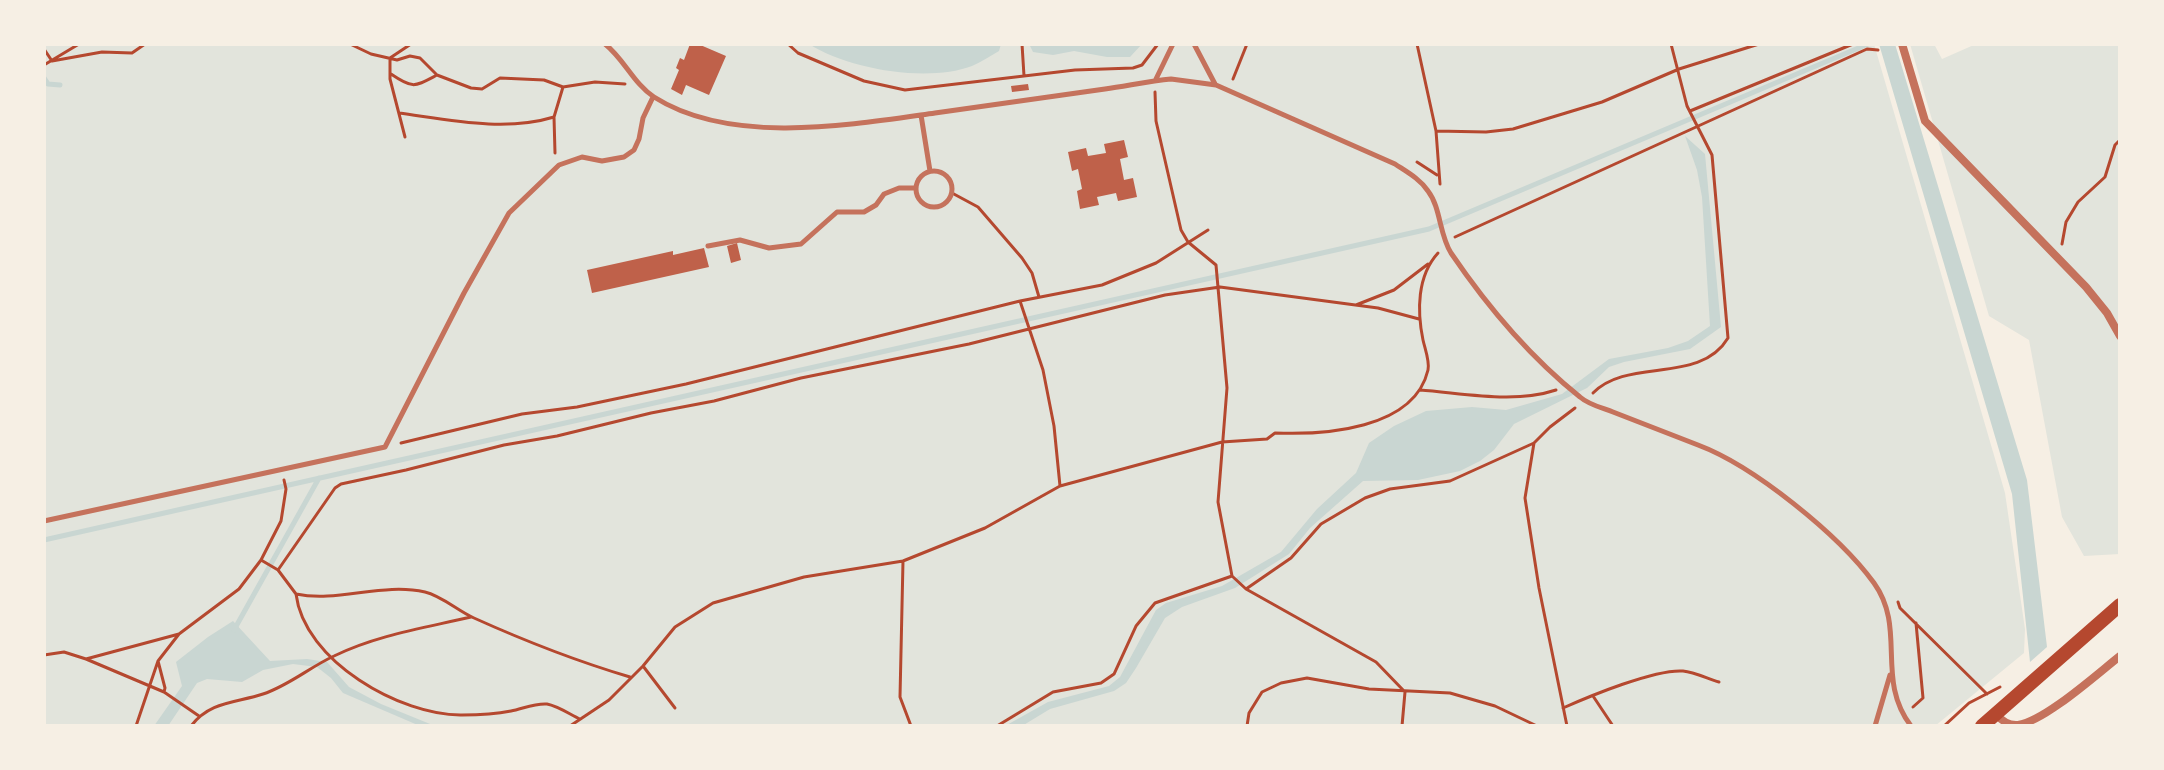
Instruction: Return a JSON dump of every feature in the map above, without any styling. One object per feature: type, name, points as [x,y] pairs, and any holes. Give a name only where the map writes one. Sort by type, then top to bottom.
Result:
[{"type":"main road","points":[[1982,726],[2120,605]]},
{"type":"street","points":[[1902,44],[1925,121],[2086,287],[2107,313],[2120,336]]},
{"type":"street","points":[[1996,714],[2003,722],[2016,725],[2033,719],[2054,707],[2120,656]]},
{"type":"lane","points":[[605,44],[617,53],[653,97],[717,121],[758,127],[805,128],[921,115],[1171,79],[1216,85],[1395,164],[1420,181],[1430,193],[1447,246],[1502,321],[1582,399],[1703,447],[1760,479],[1834,540],[1863,570],[1882,597],[1890,616],[1895,698],[1911,726]]},
{"type":"lane","points":[[1155,81],[1173,44]]},
{"type":"lane","points":[[1194,44],[1216,85]]},
{"type":"lane","points":[[44,521],[385,447],[509,213],[559,165],[582,157],[602,161],[624,157],[634,150],[653,97]]},
{"type":"lane","points":[[921,115],[930,171]]},
{"type":"lane","points":[[930,171],[942,173],[950,181],[952,193],[946,203],[936,208],[926,206],[918,199],[915,188],[920,177],[930,171]]},
{"type":"lane","points":[[708,246],[740,240],[769,248],[801,244],[837,212],[864,212],[876,205],[884,194],[899,188],[915,188]]},
{"type":"lane","points":[[1875,726],[1891,670]]},
{"type":"path","points":[[44,65],[79,44]]},
{"type":"path","points":[[52,61],[102,52],[132,53],[145,44]]},
{"type":"path","points":[[350,44],[371,54],[390,58],[420,58],[437,75],[471,88],[482,89],[500,78],[544,80],[563,87],[595,82],[640,84]]},
{"type":"path","points":[[390,58],[411,44]]},
{"type":"path","points":[[788,44],[798,53],[864,81],[905,90],[1075,70],[1133,68],[1142,65],[1158,44]]},
{"type":"path","points":[[1022,44],[1024,77]]},
{"type":"path","points":[[1228,90],[1247,44]]},
{"type":"path","points":[[1417,44],[1436,131],[1437,175]]},
{"type":"path","points":[[1245,588],[1291,558],[1321,524],[1365,498],[1390,489],[1450,481],[1534,443],[1582,399],[1613,379],[1696,362],[1721,350],[1728,338],[1712,155],[1690,112],[1671,44]]},
{"type":"path","points":[[1436,131],[1513,129],[1602,102],[1679,69],[1759,44]]},
{"type":"path","points":[[1690,112],[1853,44]]},
{"type":"path","points":[[44,49],[52,61]]},
{"type":"path","points":[[1353,305],[1394,290],[1457,236],[1867,49],[1878,50]]},
{"type":"path","points":[[390,58],[390,74],[405,137]]},
{"type":"path","points":[[390,74],[409,86],[417,86],[437,75]]},
{"type":"path","points":[[1155,81],[1156,121],[1181,230],[1188,242],[1216,265],[1220,287],[1227,388],[1218,502],[1232,576],[1245,588],[1376,662],[1405,692],[1402,726]]},
{"type":"path","points":[[559,165],[555,157],[554,117],[563,87]]},
{"type":"path","points":[[399,113],[527,125],[554,117]]},
{"type":"path","points":[[2060,259],[2066,222],[2078,202],[2105,177],[2115,145],[2120,140]]},
{"type":"path","points":[[952,193],[978,207],[1022,258],[1032,273],[1039,297]]},
{"type":"path","points":[[385,447],[522,414],[577,407],[686,384],[1020,301],[1102,285],[1156,263],[1208,230]]},
{"type":"path","points":[[570,726],[609,700],[643,666],[675,627],[713,603],[804,577],[903,561],[985,528],[1060,486],[1222,442],[1267,439],[1275,433],[1308,434],[1368,426],[1404,405],[1419,390],[1429,368],[1419,319],[1422,281],[1431,261]]},
{"type":"path","points":[[278,570],[335,488],[341,484],[1029,329],[1165,295],[1220,287],[1260,290],[1378,308],[1419,319]]},
{"type":"path","points":[[1020,301],[1043,370],[1054,426],[1060,486]]},
{"type":"path","points":[[1419,390],[1503,396],[1542,394],[1566,384]]},
{"type":"path","points":[[1534,443],[1525,498],[1539,588],[1567,726]]},
{"type":"path","points":[[136,726],[158,661],[179,634],[239,589],[261,560],[281,521],[286,489],[284,480]]},
{"type":"path","points":[[261,560],[278,570],[296,594],[297,605],[315,638],[346,672],[377,691],[416,708],[460,716],[548,704],[580,719]]},
{"type":"path","points":[[903,561],[900,697],[911,726]]},
{"type":"path","points":[[997,726],[1053,692],[1101,683],[1114,674],[1136,626],[1155,603],[1232,576]]},
{"type":"path","points":[[296,594],[317,599],[384,591],[426,592],[471,617],[572,660],[630,677]]},
{"type":"path","points":[[191,726],[199,716],[216,705],[264,694],[326,660],[369,641],[471,617]]},
{"type":"path","points":[[1903,715],[1923,698],[1916,623],[1987,694],[1969,703],[1944,726]]},
{"type":"path","points":[[86,659],[179,634]]},
{"type":"path","points":[[44,655],[64,652],[86,659],[164,692],[199,716]]},
{"type":"path","points":[[158,661],[164,692]]},
{"type":"path","points":[[643,666],[675,708]]},
{"type":"path","points":[[1563,708],[1649,677],[1683,671],[1719,682]]},
{"type":"path","points":[[1247,726],[1249,713],[1262,692],[1281,683],[1307,678],[1369,689],[1450,693],[1495,706],[1537,726]]},
{"type":"path","points":[[1592,695],[1613,726]]},
{"type":"shaded area","points":[[44,44],[1874,44],[2005,493],[2025,629],[2024,653],[1935,726],[44,726]]},
{"type":"shaded area","points":[[809,44],[1001,44],[999,51],[972,66],[954,71],[911,73],[866,66],[825,53]]},
{"type":"shaded area","points":[[1029,44],[1142,44],[1130,57],[1107,57],[1074,51],[1053,55],[1033,52]]},
{"type":"shaded area","points":[[1879,44],[1895,44],[2027,480],[2047,647],[2030,662],[2012,494]]},
{"type":"shaded area","points":[[1910,44],[1934,44],[1942,59],[1976,44],[2120,44],[2120,554],[2084,556],[2062,517],[2029,340],[1989,316]]},
{"type":"shaded area","points":[[1685,136],[1705,154],[1721,327],[1690,349],[1609,367],[1587,388],[1514,424],[1494,450],[1460,471],[1418,480],[1363,481],[1310,528],[1289,554],[1235,588],[1182,607],[1165,618],[1126,683],[1114,691],[1050,709],[1022,726],[1005,726],[1048,702],[1109,686],[1120,677],[1156,610],[1166,603],[1222,586],[1281,552],[1317,509],[1356,473],[1369,443],[1394,426],[1426,411],[1472,407],[1506,410],[1562,394],[1609,359],[1668,348],[1688,341],[1710,326],[1702,197],[1697,170]]},
{"type":"shaded area","points":[[233,621],[270,661],[307,659],[327,662],[349,687],[435,726],[420,726],[343,693],[317,667],[293,664],[263,670],[242,682],[207,679],[197,683],[168,726],[154,726],[182,686],[176,662]]},
{"type":"building","points":[[690,44],[698,44],[726,56],[709,95],[686,85],[682,95],[671,89],[680,58],[684,60]]},
{"type":"building","points":[[1028,84],[1029,90],[1012,92],[1011,86]]},
{"type":"building","points":[[1124,140],[1128,157],[1120,159],[1124,180],[1133,178],[1137,197],[1118,201],[1116,193],[1097,197],[1099,205],[1080,209],[1077,191],[1082,189],[1078,169],[1072,171],[1068,152],[1086,148],[1088,156],[1106,153],[1104,144]]},
{"type":"building","points":[[737,243],[741,260],[731,263],[727,246]]},
{"type":"building","points":[[704,248],[709,267],[592,293],[587,270],[673,251],[673,255]]},
{"type":"waterway","points":[[44,540],[1429,229],[1868,44]]},
{"type":"waterway","points":[[44,78],[48,84],[60,85]]},
{"type":"waterway","points":[[234,630],[319,478]]}]
